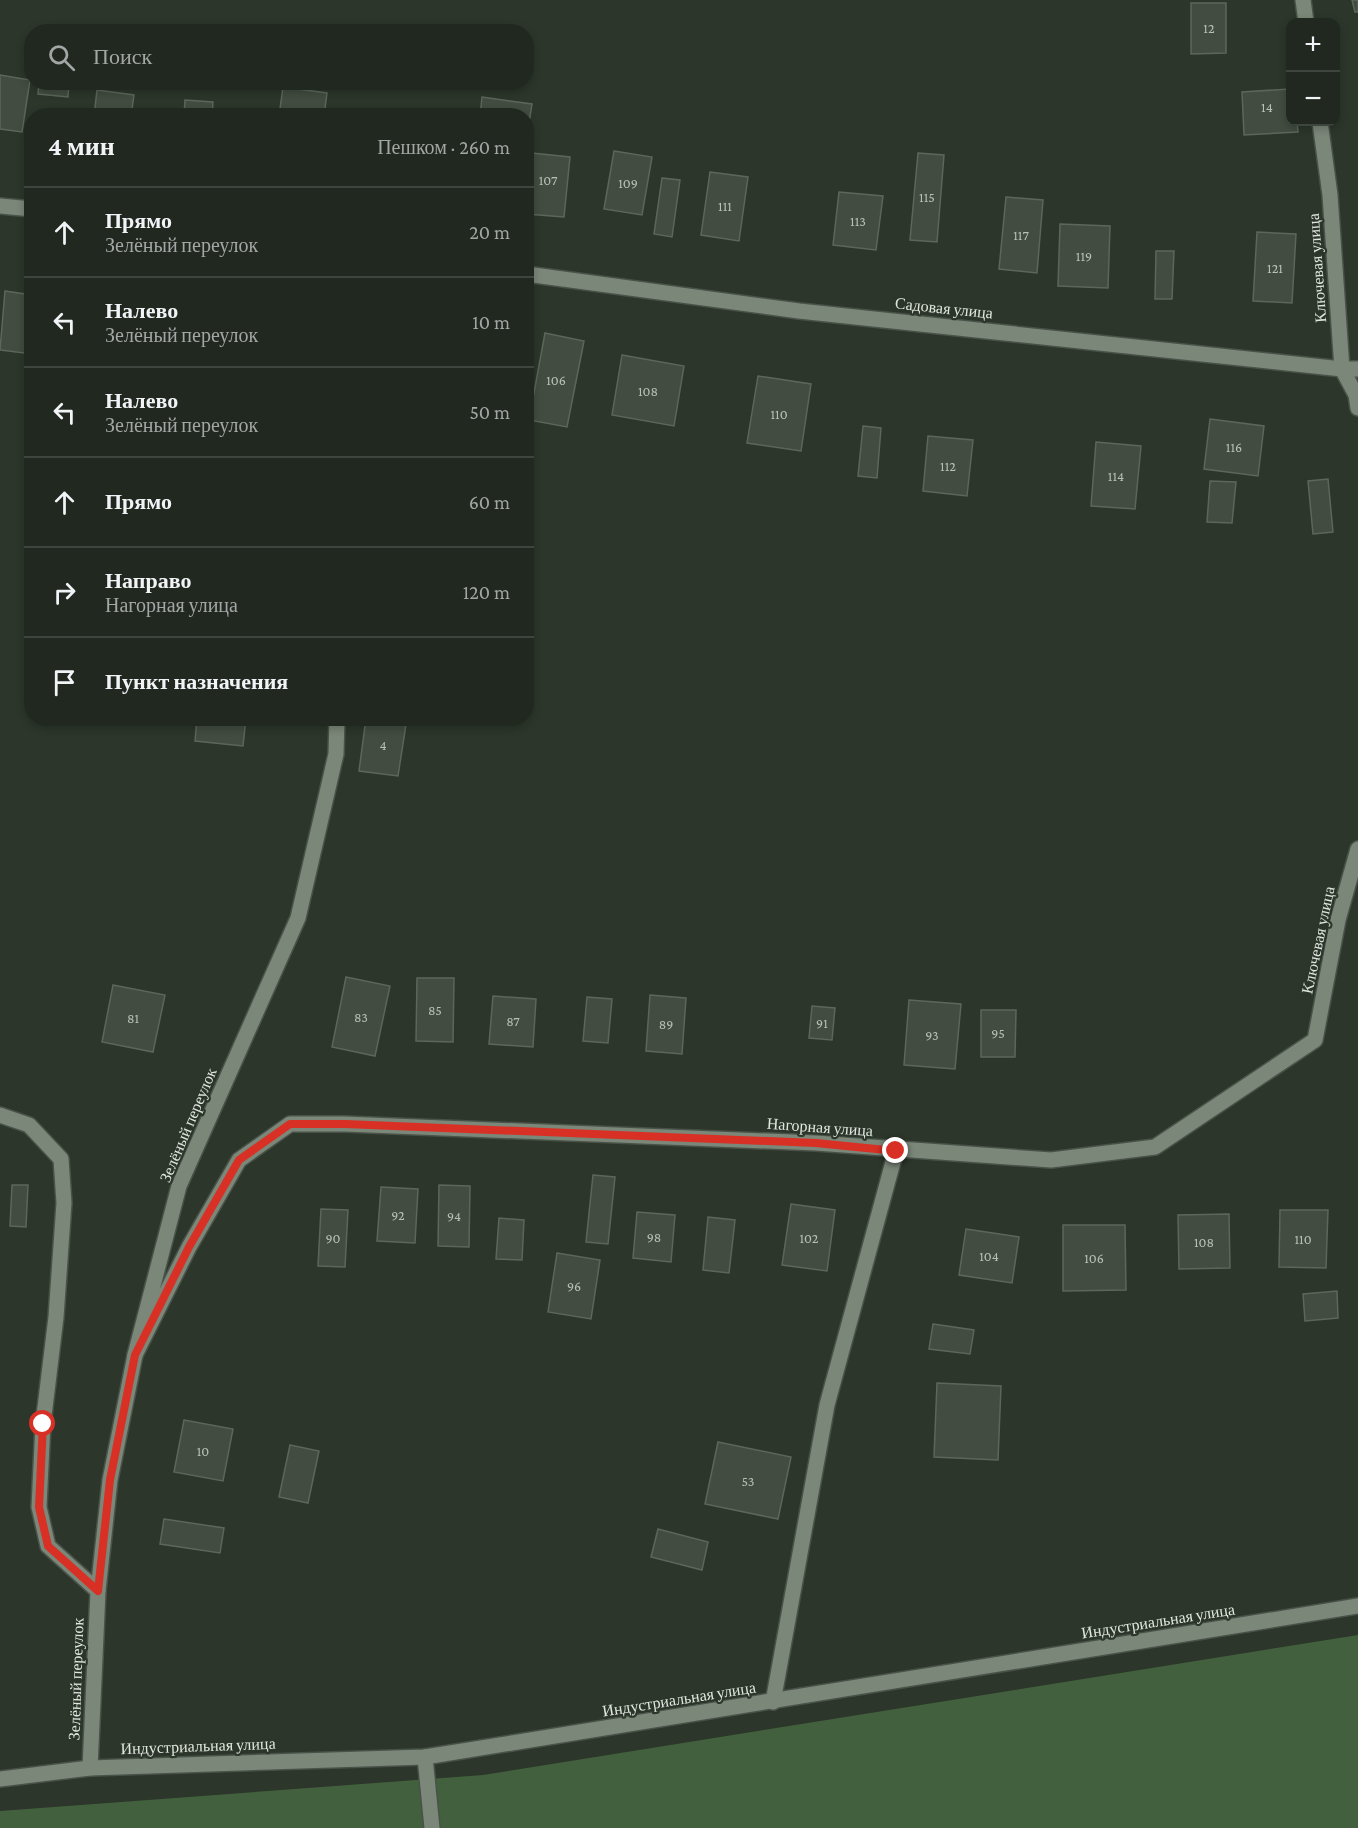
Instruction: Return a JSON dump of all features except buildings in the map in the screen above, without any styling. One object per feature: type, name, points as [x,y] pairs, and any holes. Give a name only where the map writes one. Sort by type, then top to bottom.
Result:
[{"type":"street","points":[[1303,0],[1305,18]]},
{"type":"street","name":"Ключевая улица","points":[[1321,126],[1350,369],[1358,408]]},
{"type":"street","points":[[0,206],[24,208]]},
{"type":"street","name":"Садовая улица","points":[[534,275],[799,311],[1350,369]]},
{"type":"street","name":"Зелёный переулок","points":[[90,1768],[98,1591],[110,1480],[135,1355],[179,1186],[298,918],[336,754],[337,726]]},
{"type":"street","name":"Ключевая улица","points":[[1315,1040],[1338,920],[1358,849]]},
{"type":"street","name":"Нагорная улица","points":[[135,1355],[189,1247],[239,1160],[290,1124],[345,1124],[816,1143],[896,1151],[1051,1161],[1155,1147],[1315,1040]]},
{"type":"street","points":[[0,1115],[29,1125],[61,1159],[64,1203],[56,1317],[43,1424],[39,1507],[48,1546],[98,1591]]},
{"type":"street","points":[[773,1702],[827,1405],[896,1151]]},
{"type":"street","name":"Индустриальная улица","points":[[0,1779],[90,1768],[425,1756],[773,1702],[1358,1606]]},
{"type":"street","points":[[425,1756],[432,1828]]},
{"type":"green space","points":[[1358,1635],[1358,1828],[0,1828],[0,1811],[483,1775]]},
{"type":"route","points":[[43,1424],[39,1507],[48,1546],[98,1591],[110,1480],[135,1355],[189,1247],[239,1160],[290,1124],[345,1124],[816,1143],[896,1151]]}]
